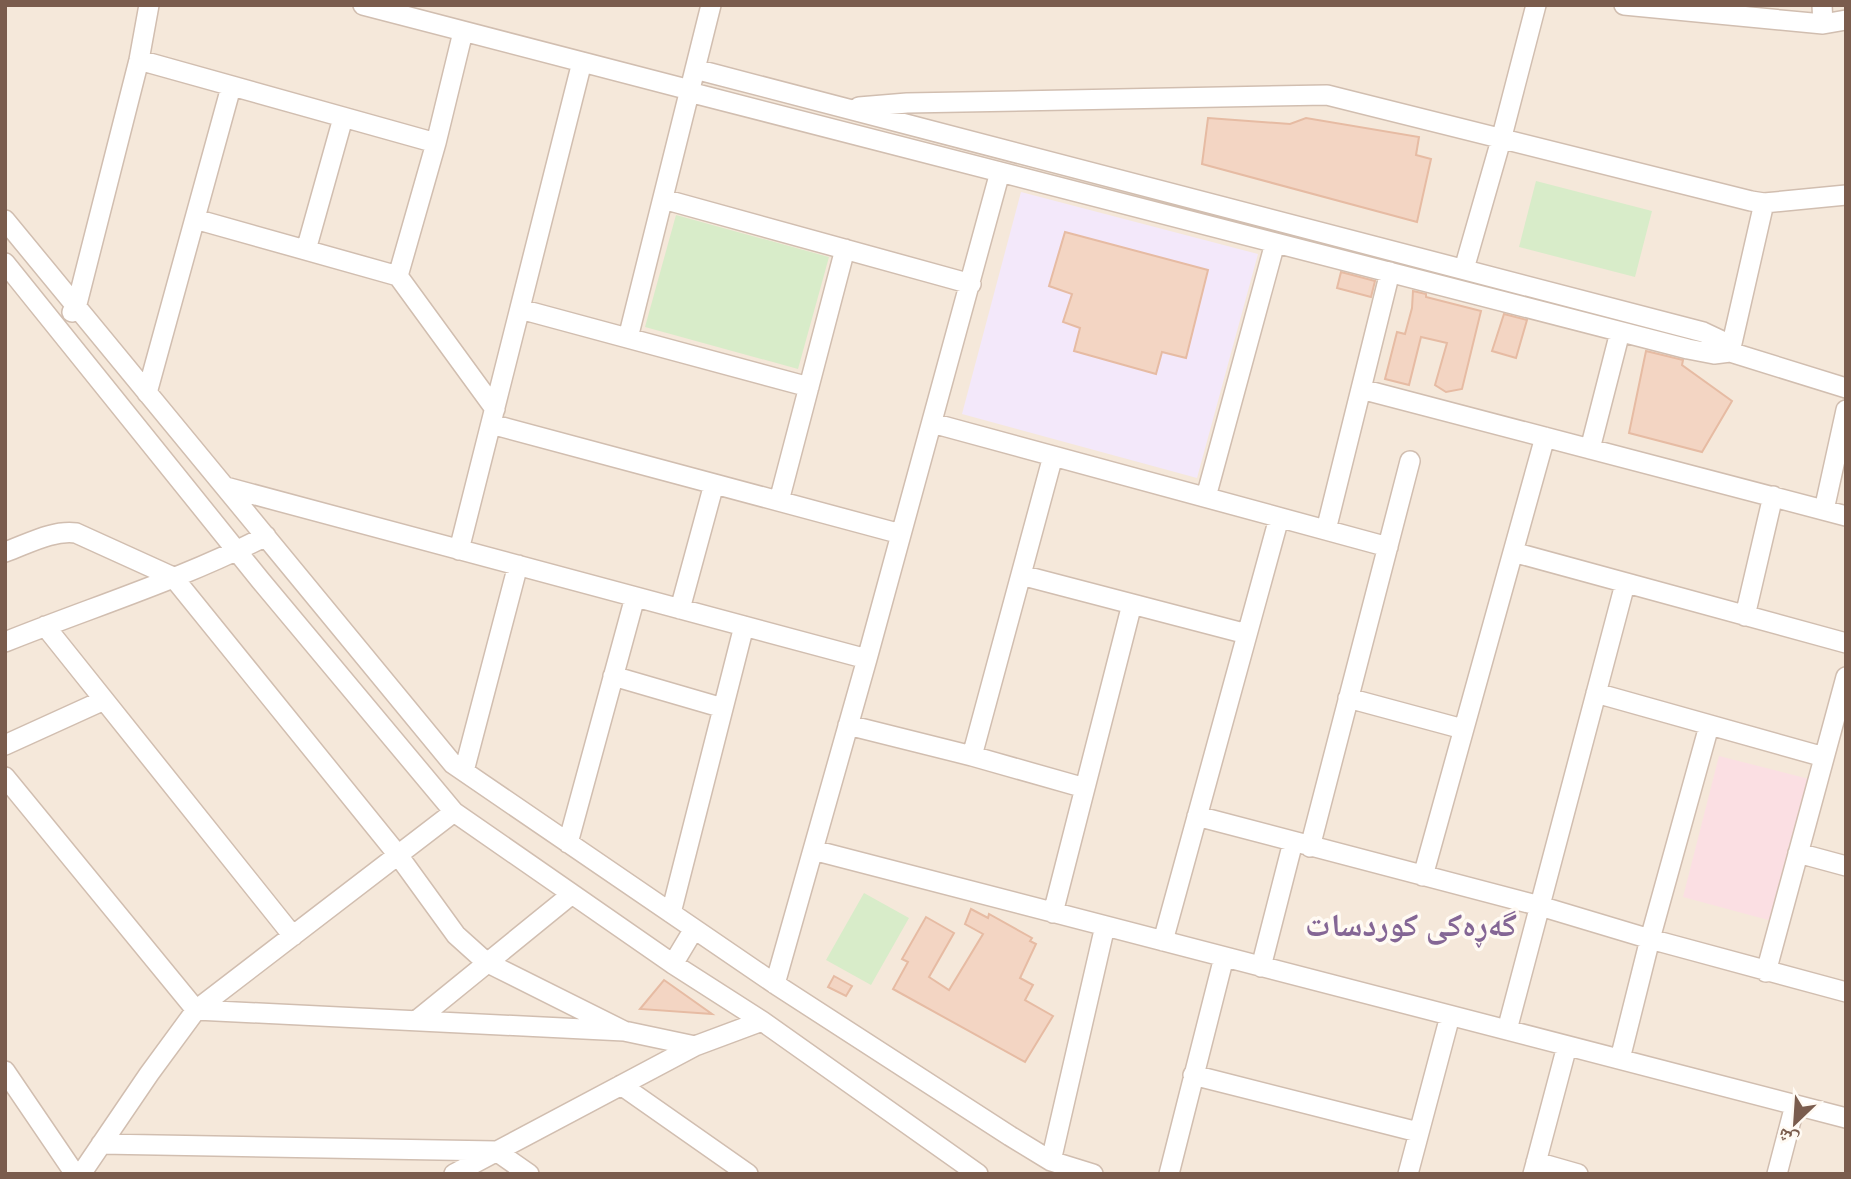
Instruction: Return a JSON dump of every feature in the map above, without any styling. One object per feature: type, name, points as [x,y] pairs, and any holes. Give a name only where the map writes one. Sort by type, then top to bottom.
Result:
[{"type":"street","points":[[51,321],[64,318],[77,304],[139,61],[149,5]]},
{"type":"street","points":[[363,5],[1620,332],[1704,353],[1730,352],[1846,388]]},
{"type":"street","points":[[628,338],[711,5]]},
{"type":"street","points":[[1464,268],[1536,5]]},
{"type":"street","points":[[1624,5],[1822,15],[1846,20]]},
{"type":"street","points":[[398,276],[436,143],[463,32]]},
{"type":"street","points":[[139,61],[436,143]]},
{"type":"street","points":[[459,550],[582,62]]},
{"type":"street","points":[[695,69],[1703,332],[1720,340],[1730,352]]},
{"type":"street","points":[[147,393],[231,87]]},
{"type":"street","points":[[844,108],[907,103],[1326,95],[1764,203],[1846,195]]},
{"type":"street","points":[[306,250],[343,118]]},
{"type":"street","points":[[775,984],[971,285],[1000,172]]},
{"type":"street","points":[[663,199],[971,285]]},
{"type":"street","points":[[1730,352],[1764,203]]},
{"type":"street","points":[[195,219],[398,276],[493,416],[714,484],[901,534]]},
{"type":"street","points":[[5,220],[77,304],[147,393],[453,764],[775,984],[1051,1161],[1093,1174]]},
{"type":"street","points":[[1206,497],[1276,243]]},
{"type":"street","points":[[779,501],[845,249]]},
{"type":"street","points":[[5,263],[237,551],[454,812],[673,964],[762,1021],[978,1174]]},
{"type":"street","points":[[1326,530],[1390,272]]},
{"type":"street","points":[[520,309],[809,387]]},
{"type":"street","points":[[1590,449],[1620,332]]},
{"type":"street","points":[[1361,389],[1846,516]]},
{"type":"street","points":[[1824,510],[1846,410]]},
{"type":"street","points":[[932,423],[1388,547]]},
{"type":"street","points":[[1423,876],[1545,437]]},
{"type":"street","points":[[972,756],[1054,456]]},
{"type":"street","points":[[1261,967],[1348,698],[1410,461]]},
{"type":"street","points":[[680,609],[714,484]]},
{"type":"street","points":[[226,487],[867,659]]},
{"type":"street","points":[[1745,616],[1773,496]]},
{"type":"street","points":[[1163,941],[1279,518]]},
{"type":"street","points":[[5,552],[54,534],[76,533],[173,577],[398,855],[456,935],[486,962],[624,1031]]},
{"type":"street","points":[[5,642],[173,577],[267,536]]},
{"type":"street","points":[[1513,552],[1846,643]]},
{"type":"street","points":[[464,772],[518,565]]},
{"type":"street","points":[[1021,575],[1247,634]]},
{"type":"street","points":[[1507,1030],[1625,584]]},
{"type":"street","points":[[568,843],[635,597]]},
{"type":"street","points":[[1053,913],[1132,604]]},
{"type":"street","points":[[45,626],[293,936]]},
{"type":"street","points":[[671,913],[744,626]]},
{"type":"street","points":[[613,676],[723,708]]},
{"type":"street","points":[[1766,972],[1846,677]]},
{"type":"street","points":[[1596,693],[1824,757]]},
{"type":"street","points":[[1348,698],[1463,729]]},
{"type":"street","points":[[5,746],[104,700]]},
{"type":"street","points":[[848,725],[1085,788]]},
{"type":"street","points":[[1620,1059],[1709,726]]},
{"type":"street","points":[[5,777],[196,1010],[624,1031],[695,1046]]},
{"type":"street","points":[[81,1174],[196,1010],[454,812]]},
{"type":"street","points":[[1197,816],[1540,906],[1766,972],[1846,992]]},
{"type":"street","points":[[813,850],[1846,1118]]},
{"type":"street","points":[[1798,853],[1846,866]]},
{"type":"street","points":[[417,1020],[572,894]]},
{"type":"street","points":[[1051,1161],[1105,926]]},
{"type":"street","points":[[673,964],[694,929]]},
{"type":"street","points":[[1169,1174],[1224,957]]},
{"type":"street","points":[[1408,1174],[1450,1016]]},
{"type":"street","points":[[454,1174],[695,1046],[762,1021]]},
{"type":"street","points":[[1567,1046],[1534,1168],[1578,1174]]},
{"type":"street","points":[[5,1071],[75,1174]]},
{"type":"street","points":[[1193,1075],[1418,1132]]},
{"type":"street","points":[[621,1085],[748,1174]]},
{"type":"street","points":[[1777,1174],[1795,1105]]},
{"type":"street","points":[[101,1144],[496,1151],[529,1174]]},
{"type":"shaded area","name":"گەڕەکی کوردسات","points":[[5,5],[1846,5],[1846,1174],[5,1174]]},
{"type":"shaded area","points":[[1021,192],[1258,254],[1197,478],[962,414]]},
{"type":"shaded area","points":[[1719,756],[1809,779],[1772,921],[1683,897]]},
{"type":"green space","points":[[1536,181],[1652,211],[1635,277],[1519,247]]},
{"type":"green space","points":[[676,215],[829,257],[798,369],[645,327]]},
{"type":"green space","points":[[864,893],[909,918],[871,985],[826,960]]},
{"type":"building","points":[[1208,118],[1290,124],[1306,118],[1419,137],[1416,155],[1431,159],[1417,222],[1202,164]]},
{"type":"building","points":[[1065,232],[1208,270],[1186,358],[1162,352],[1156,374],[1074,351],[1080,328],[1063,322],[1072,294],[1049,286]]},
{"type":"building","points":[[1341,272],[1375,281],[1371,297],[1337,288]]},
{"type":"building","points":[[1413,291],[1481,311],[1462,389],[1446,392],[1435,385],[1447,343],[1421,337],[1409,385],[1385,379],[1397,332],[1405,334],[1412,308]]},
{"type":"building","points":[[1504,314],[1527,320],[1516,358],[1492,351]]},
{"type":"building","points":[[1646,351],[1683,360],[1682,365],[1732,401],[1702,452],[1629,433]]},
{"type":"building","points":[[971,909],[988,918],[989,914],[1032,938],[1030,941],[1036,944],[1020,978],[1033,985],[1025,1000],[1053,1016],[1025,1062],[893,989],[908,962],[902,959],[926,917],[954,933],[929,977],[949,990],[983,934],[965,924]]},
{"type":"building","points":[[834,976],[852,986],[846,996],[828,987]]},
{"type":"building","points":[[664,980],[712,1014],[640,1009]]},
{"type":"district","name":"گەڕەکی کوردسات","points":[[1411,924]]}]
